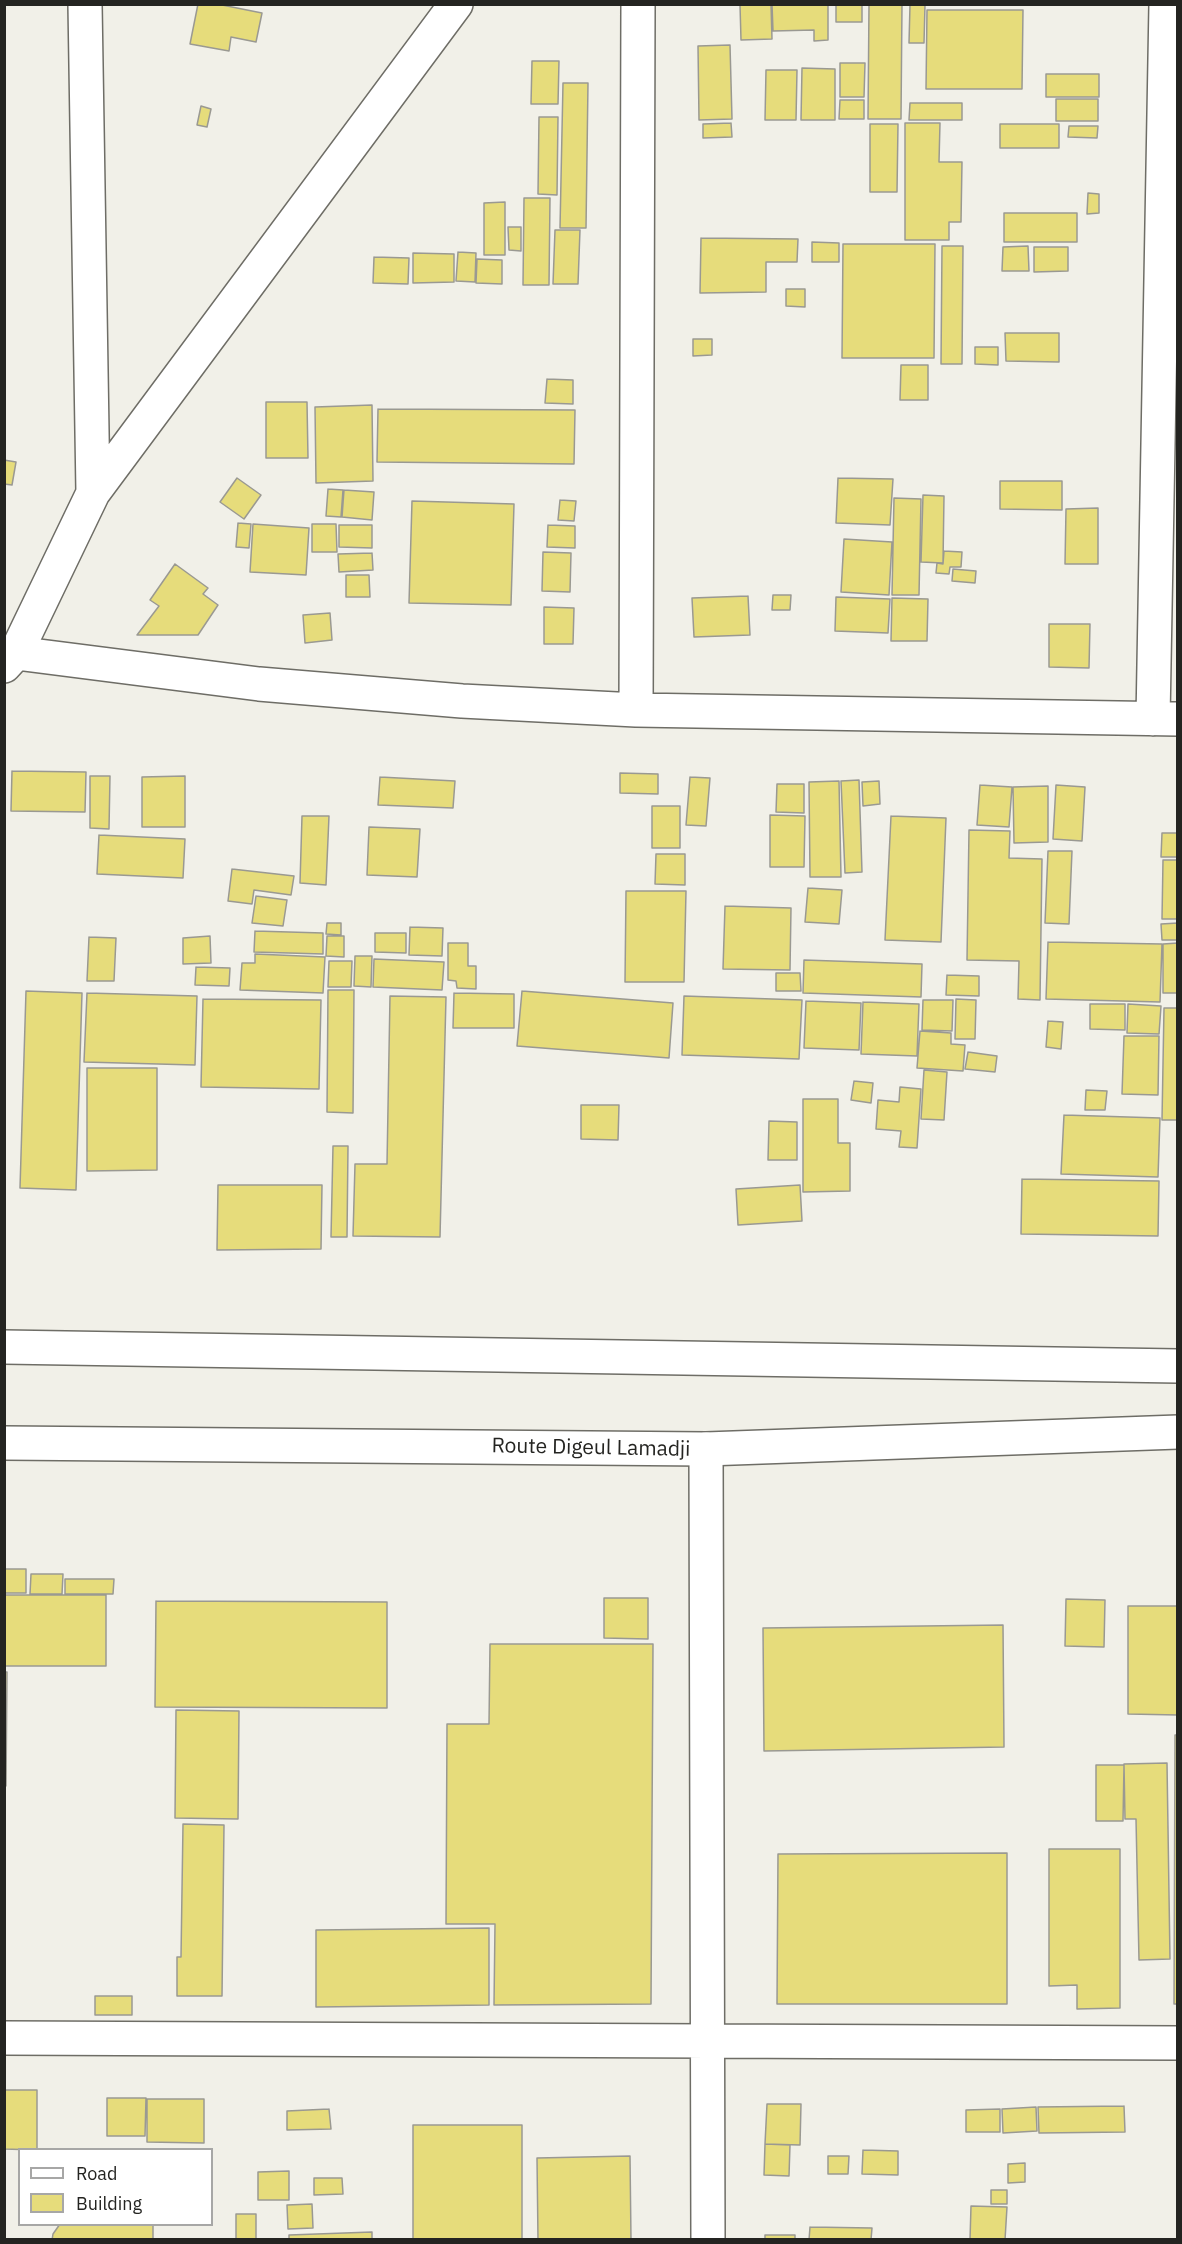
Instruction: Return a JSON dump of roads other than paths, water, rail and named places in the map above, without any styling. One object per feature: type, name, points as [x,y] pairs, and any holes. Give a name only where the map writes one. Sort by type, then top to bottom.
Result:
[{"type":"street","points":[[85,4],[93,493]]},
{"type":"street","points":[[456,4],[93,493],[10,659],[259,684],[462,701],[636,710],[1165,719],[1166,4]]},
{"type":"street","points":[[636,710],[638,4]]},
{"type":"street","points":[[4,1347],[1178,1366]]},
{"type":"street","name":"Route Digeul Lamadji","points":[[4,1443],[706,1449],[1178,1432]]},
{"type":"street","points":[[706,1449],[708,2240]]},
{"type":"street","points":[[4,2038],[707,2039],[1178,2043]]}]
